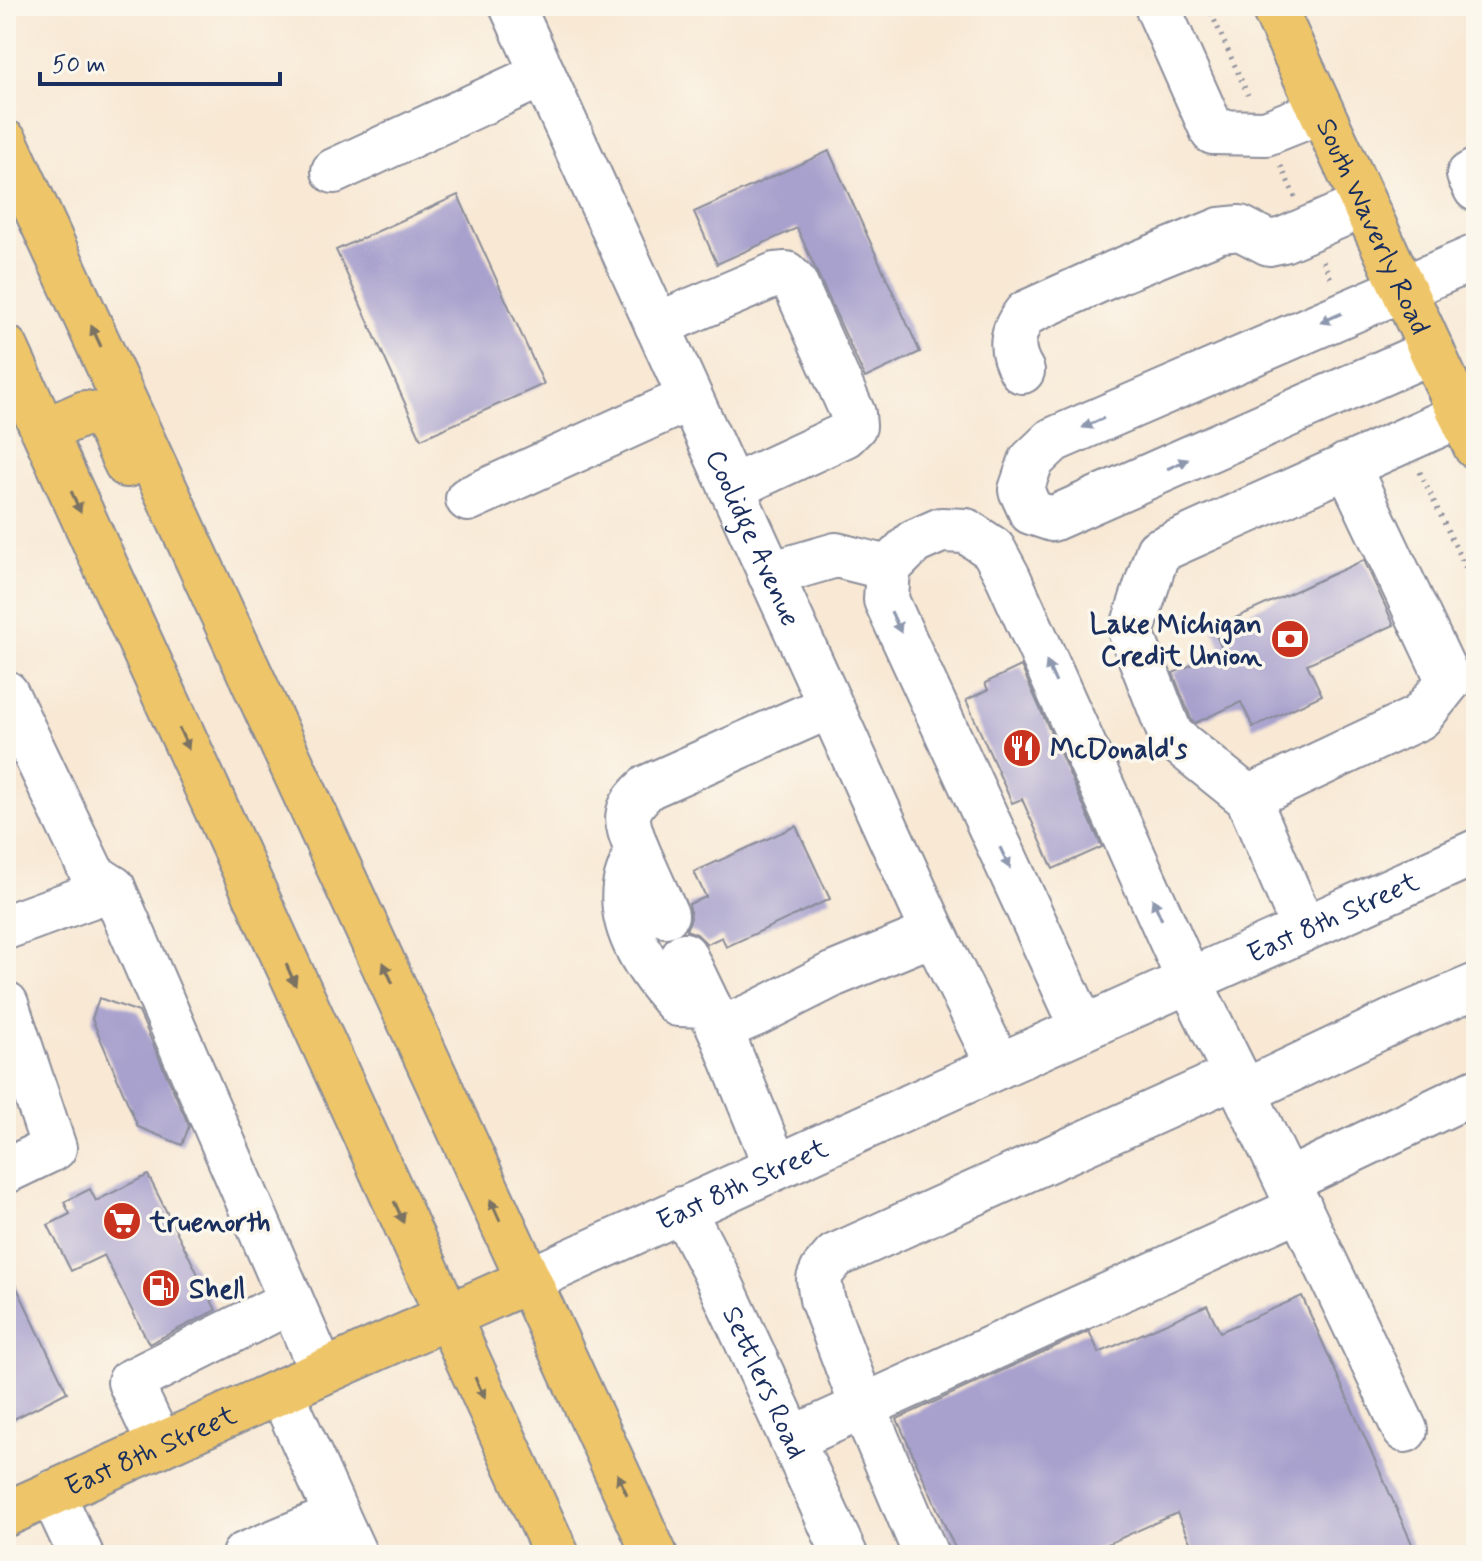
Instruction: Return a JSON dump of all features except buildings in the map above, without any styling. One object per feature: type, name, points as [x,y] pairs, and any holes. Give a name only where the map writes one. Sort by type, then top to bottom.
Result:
[{"type":"main road","name":"South Waverly Road","points":[[1273,6],[1468,431]]},
{"type":"main road","points":[[6,143],[655,1555]]},
{"type":"main road","points":[[6,348],[557,1555]]},
{"type":"main road","points":[[44,431],[85,413],[104,417],[255,744],[317,817]]},
{"type":"main road","name":"East 8th Street","points":[[6,1514],[527,1281]]},
{"type":"street","name":"Coolidge Avenue","points":[[512,6],[934,933],[999,1066]]},
{"type":"street","points":[[1157,6],[1213,132],[1266,133],[1321,111]]},
{"type":"street","points":[[334,171],[543,74]]},
{"type":"street","points":[[1476,171],[1469,175],[1476,189]]},
{"type":"street","points":[[1022,371],[1015,359],[1012,343],[1017,324],[1026,313],[1220,230],[1240,228],[1269,243],[1283,240],[1364,205]]},
{"type":"street","points":[[1432,351],[1052,519],[1031,512],[1021,490],[1031,461],[1053,440],[1476,257]]},
{"type":"street","points":[[657,325],[775,275],[786,274],[800,295],[853,414],[854,426],[845,435],[731,488]]},
{"type":"street","points":[[468,499],[690,398]]},
{"type":"street","points":[[1304,929],[1248,798],[1171,736],[1131,633],[1158,551],[1347,465],[1468,431]]},
{"type":"street","points":[[1248,798],[1420,717],[1449,681],[1347,465]]},
{"type":"street","points":[[993,549],[1031,512]]},
{"type":"street","points":[[1083,1028],[886,600],[888,568],[914,542],[941,530],[966,531],[993,549],[1008,577],[1189,980],[1405,1430]]},
{"type":"street","points":[[770,574],[836,555],[888,568]]},
{"type":"street","points":[[6,693],[93,875],[113,888],[322,1372]]},
{"type":"street","points":[[666,915],[626,822],[632,802],[648,787],[830,706]]},
{"type":"street","points":[[637,850],[625,884],[624,909],[633,938],[655,979],[678,1004],[714,1017],[755,1014],[832,975],[934,933]]},
{"type":"street","name":"East 8th Street","points":[[527,1281],[1476,852]]},
{"type":"street","points":[[6,927],[113,888]]},
{"type":"street","points":[[684,955],[714,1017],[776,1167]]},
{"type":"street","points":[[926,1555],[863,1407],[822,1299],[819,1279],[835,1256],[1476,986]]},
{"type":"street","points":[[6,1004],[54,1148],[6,1171]]},
{"type":"street","points":[[792,1439],[1294,1195],[1476,1091]]},
{"type":"street","name":"Settlers Road","points":[[682,1209],[717,1276],[845,1555]]},
{"type":"street","points":[[160,1445],[130,1382],[291,1301]]},
{"type":"street","points":[[281,1391],[355,1555]]},
{"type":"street","points":[[52,1493],[81,1555]]},
{"type":"street","points":[[244,1555],[337,1516]]},
{"type":"place","name":"Lake Michigan Credit Union","points":[[1290,639]]},
{"type":"place","name":"McDonald's","points":[[1022,748]]},
{"type":"place","name":"truenorth","points":[[122,1221]]},
{"type":"place","name":"Shell","points":[[161,1288]]}]
